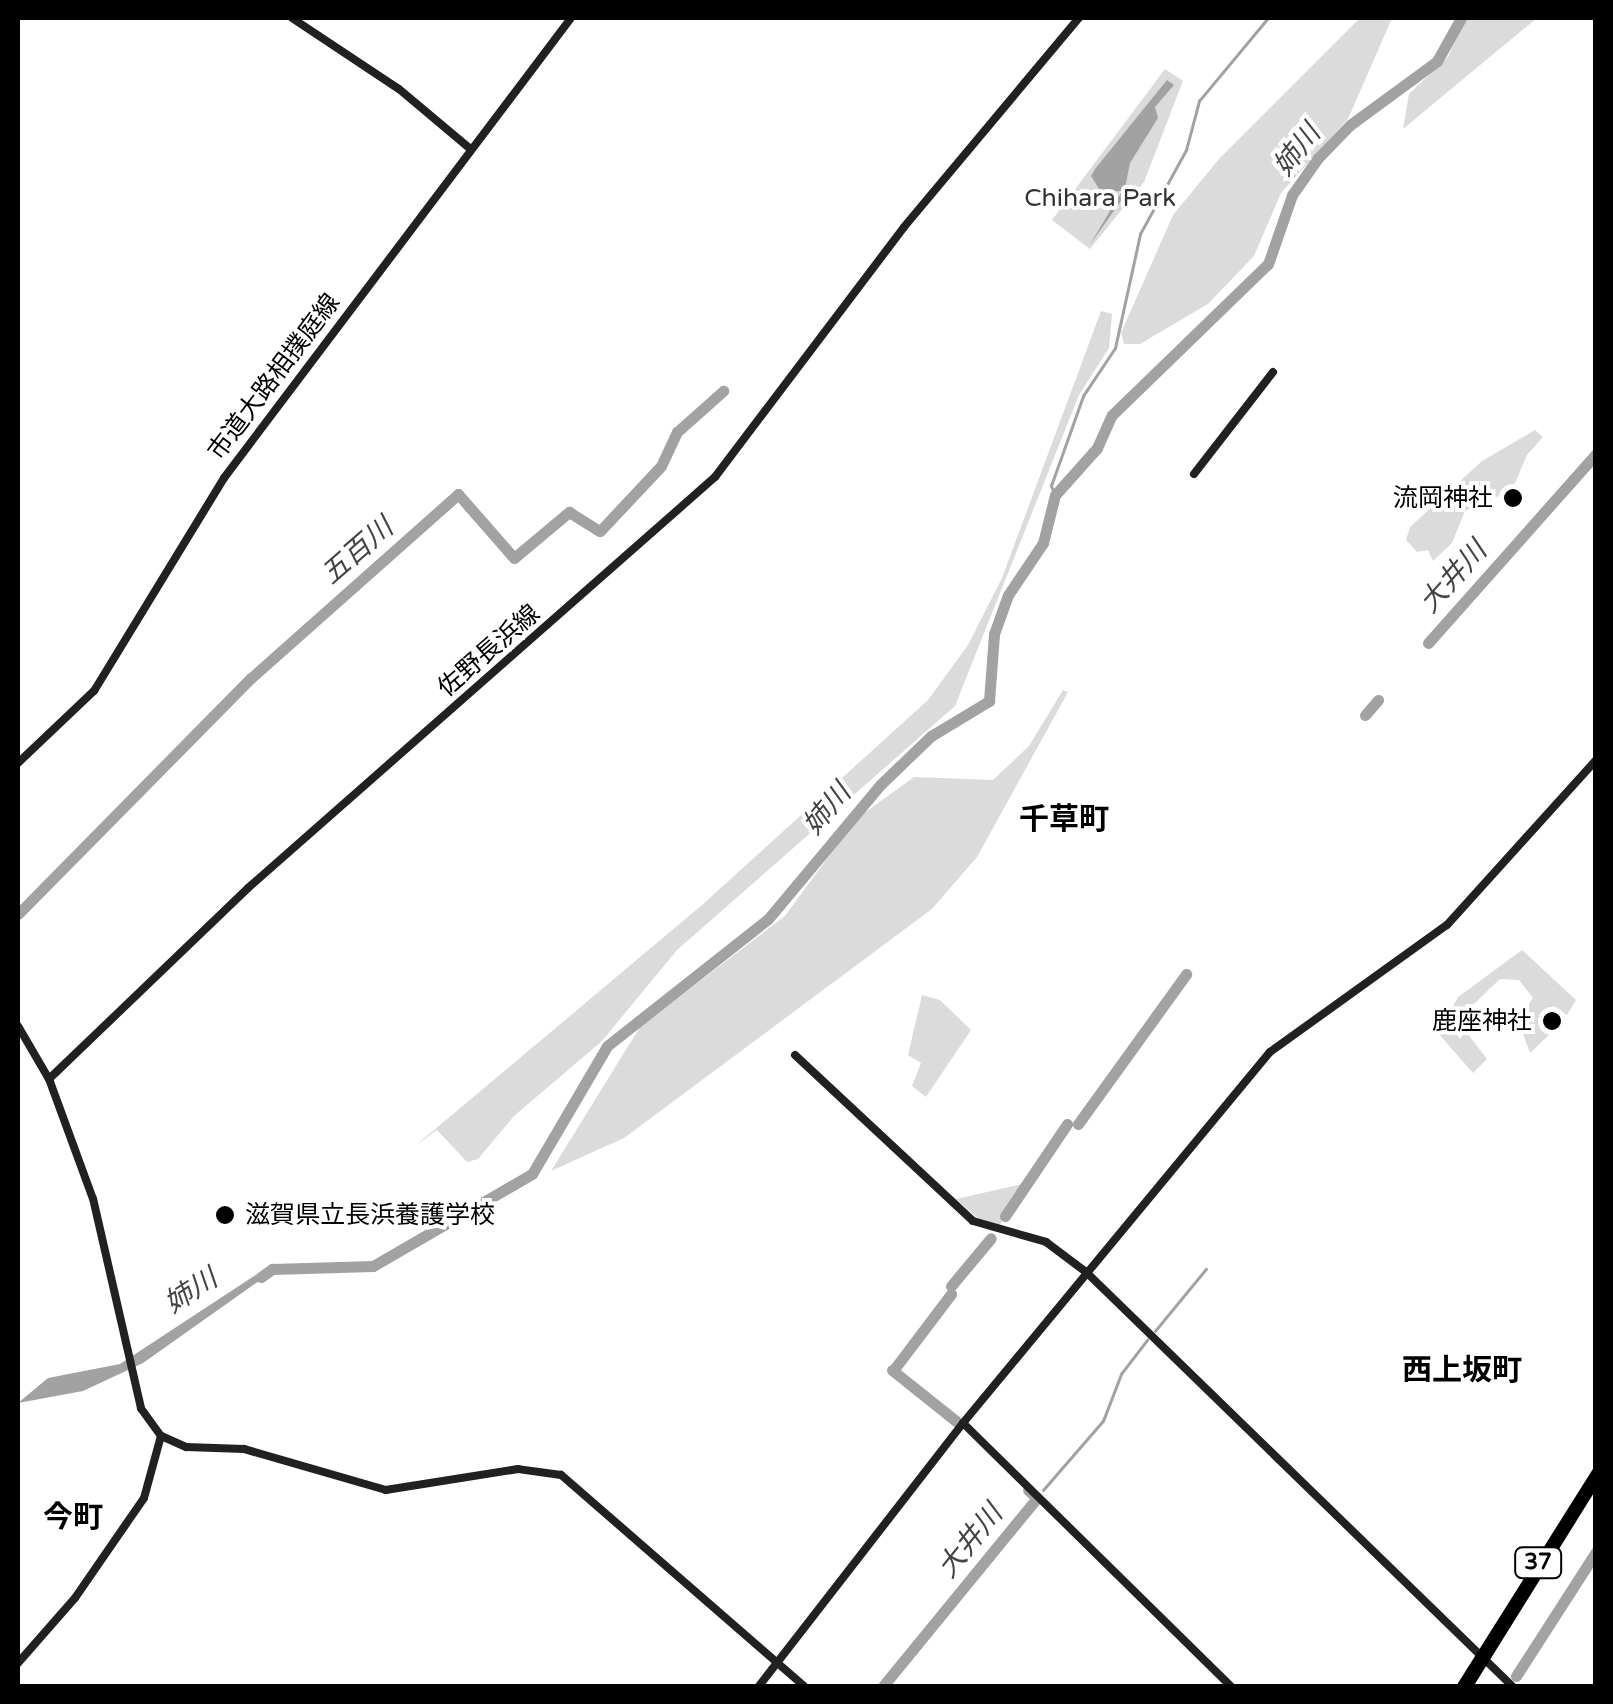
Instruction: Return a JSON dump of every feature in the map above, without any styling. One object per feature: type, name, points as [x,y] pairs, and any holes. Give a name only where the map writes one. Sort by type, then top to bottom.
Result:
[{"type":"main road","name":"37","points":[[1469,1686],[1596,1472]]},
{"type":"main road","name":"37","points":[[1461,1686],[1596,1482]]},
{"type":"street","points":[[292,18],[400,89],[468,147]]},
{"type":"street","name":"市道大路相撲庭線","points":[[18,763],[94,690],[224,478],[468,147],[571,18]]},
{"type":"street","name":"佐野長浜線","points":[[49,1079],[248,888],[715,477],[904,228],[1079,18]]},
{"type":"street","points":[[1194,474],[1272,372]]},
{"type":"street","points":[[759,1686],[964,1423],[1270,1052],[1447,925],[1596,760]]},
{"type":"street","points":[[18,1026],[49,1079],[77,1143],[142,1408],[161,1436],[186,1447],[244,1449],[376,1489],[527,1468],[560,1475],[780,1661],[804,1686]]},
{"type":"street","points":[[795,1055],[973,1221],[1046,1242],[1086,1272],[1424,1608],[1484,1656],[1512,1686]]},
{"type":"street","points":[[964,1423],[1231,1686]]},
{"type":"street","points":[[18,1663],[75,1598],[144,1498],[161,1436]]},
{"type":"green space","points":[[1360,18],[1392,18],[1348,119],[1281,193],[1254,256],[1208,304],[1140,344],[1124,344],[1121,333],[1173,215],[1219,159]]},
{"type":"green space","points":[[1466,18],[1537,18],[1403,129],[1409,94],[1448,57]]},
{"type":"green space","name":"Chihara Park","points":[[1165,69],[1183,81],[1144,182],[1090,249],[1052,220]]},
{"type":"green space","points":[[1101,311],[1112,314],[1109,348],[1079,395],[955,706],[677,950],[602,1041],[514,1116],[478,1159],[467,1162],[437,1130],[415,1146],[702,905],[928,700],[968,645],[1002,578]]},
{"type":"green space","points":[[1535,430],[1543,437],[1527,455],[1512,490],[1465,511],[1452,543],[1433,561],[1428,550],[1417,552],[1406,540],[1410,527],[1482,461]]},
{"type":"green space","points":[[1063,690],[1068,692],[977,857],[932,909],[624,1138],[551,1171],[640,1027],[785,916],[856,819],[914,777],[993,780],[1029,746]]},
{"type":"green space","points":[[1522,950],[1576,1000],[1567,1015],[1553,1006],[1541,1019],[1552,1032],[1530,1053],[1518,1020],[1533,998],[1519,980],[1500,979],[1457,1020],[1487,1059],[1473,1073],[1438,1033],[1458,997]]},
{"type":"green space","points":[[922,995],[940,1000],[971,1030],[926,1097],[912,1086],[921,1063],[908,1055]]},
{"type":"green space","points":[[1023,1184],[1000,1225],[982,1222],[956,1199]]},
{"type":"shaded area","points":[[1167,80],[1174,85],[1155,107],[1158,118],[1130,163],[1123,198],[1089,246],[1122,191],[1101,192],[1091,176]]},
{"type":"shaded area","points":[[271,1265],[273,1271],[143,1363],[83,1391],[18,1403],[48,1378],[120,1364]]},
{"type":"waterway","points":[[1055,495],[1051,486],[1083,396],[1115,348],[1140,234],[1186,150],[1199,101],[1268,18]]},
{"type":"waterway","name":"姉川","points":[[261,1277],[272,1269],[373,1266],[532,1174],[607,1046],[768,919],[880,785],[931,736],[989,701],[994,634],[1008,595],[1043,543],[1055,495],[1097,448],[1112,415],[1268,264],[1292,195],[1318,158],[1350,125],[1437,61],[1461,18]]},
{"type":"waterway","name":"五百川","points":[[18,914],[251,678],[458,494],[514,558],[569,512],[600,531],[661,466],[677,432],[723,391]]},
{"type":"waterway","name":"大井川","points":[[1428,643],[1596,454]]},
{"type":"waterway","name":"大井川","points":[[1365,715],[1378,700]]},
{"type":"waterway","name":"大井川","points":[[1078,1124],[1186,974]]},
{"type":"waterway","name":"大井川","points":[[1005,1216],[1067,1124]]},
{"type":"waterway","name":"大井川","points":[[951,1286],[991,1238]]},
{"type":"waterway","points":[[1155,1331],[1206,1269]]},
{"type":"waterway","name":"大井川","points":[[895,1368],[951,1294]]},
{"type":"waterway","points":[[1043,1490],[1103,1421],[1121,1374],[1147,1340]]},
{"type":"waterway","name":"大井川","points":[[892,1370],[956,1421]]},
{"type":"waterway","name":"大井川","points":[[883,1686],[1037,1498],[1028,1490]]},
{"type":"waterway","points":[[1516,1676],[1596,1552]]},
{"type":"place","name":"流岡神社","points":[[1513,498]]},
{"type":"place","name":"鹿座神社","points":[[1552,1021]]},
{"type":"place","name":"滋賀県立長浜養護学校","points":[[225,1215]]},
{"type":"district","name":"千草町","points":[[1064,820]]},
{"type":"district","name":"西上坂町","points":[[1462,1371]]},
{"type":"district","name":"今町","points":[[73,1518]]}]
